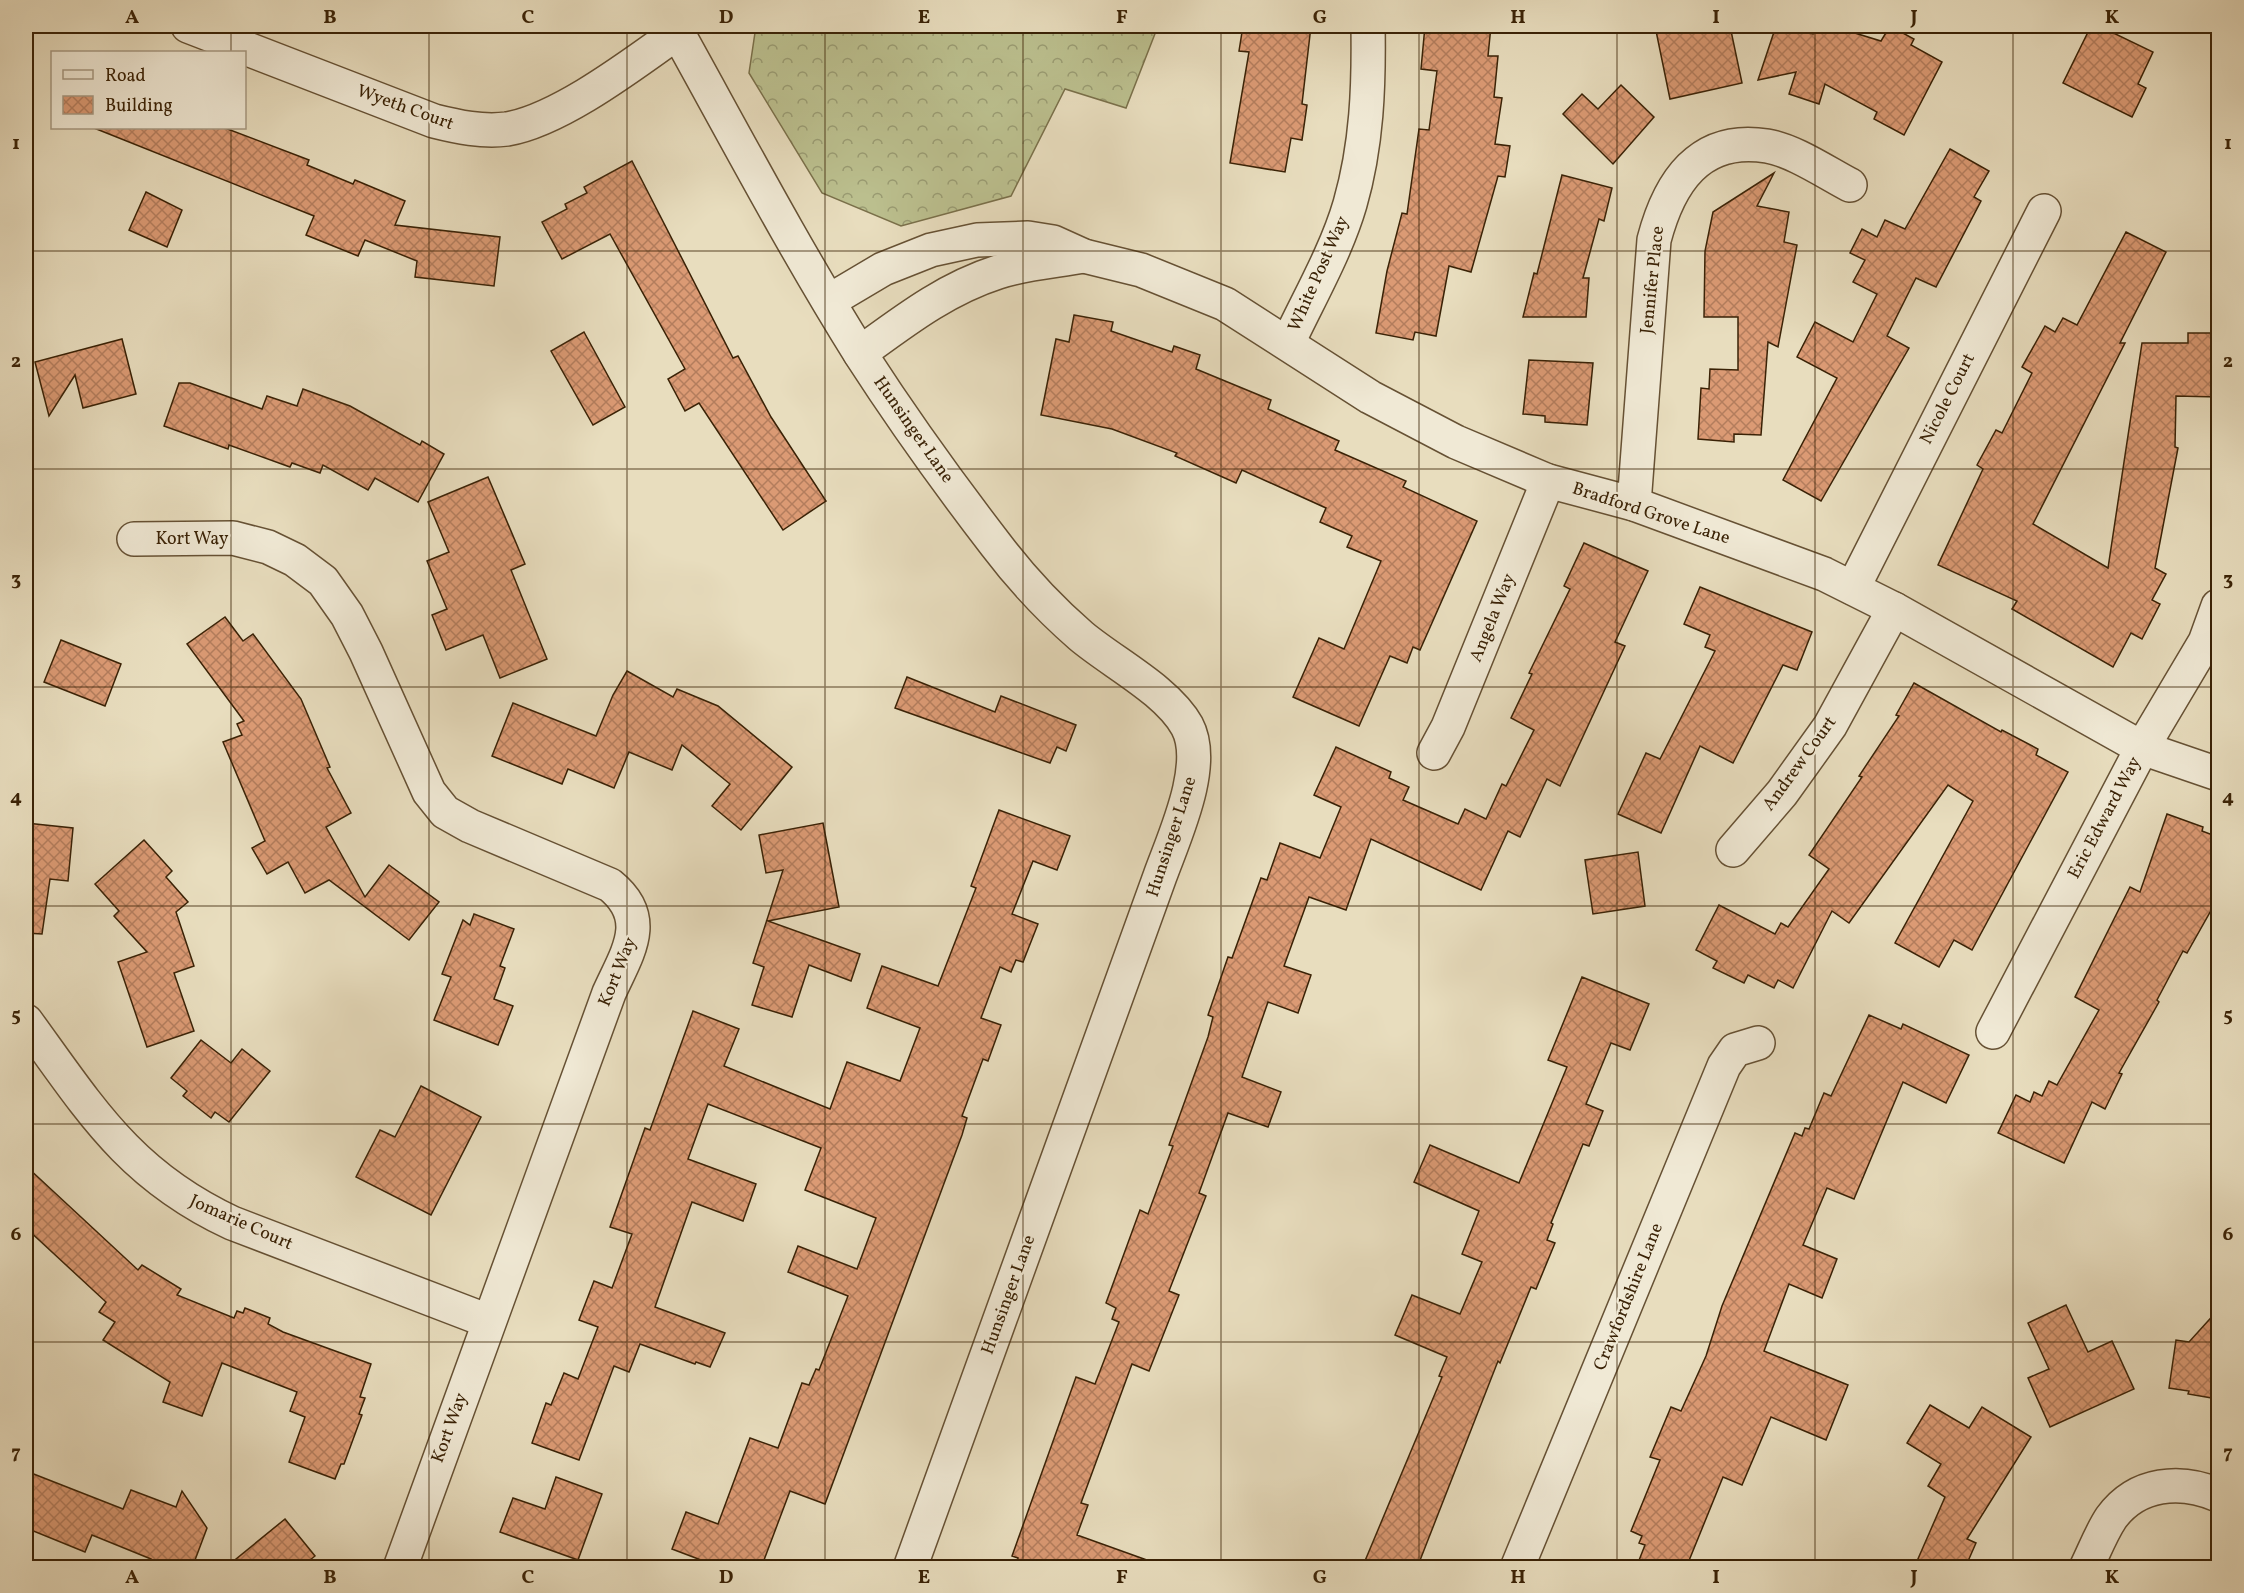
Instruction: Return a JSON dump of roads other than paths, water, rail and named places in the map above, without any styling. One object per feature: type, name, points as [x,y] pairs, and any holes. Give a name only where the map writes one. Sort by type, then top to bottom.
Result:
[{"type":"street","name":"Wyeth Court","points":[[188,26],[434,121],[459,128],[481,130],[506,129],[528,123],[561,109],[676,29]]},
{"type":"street","name":"White Post Way","points":[[1288,343],[1331,252],[1350,204],[1365,132],[1368,26]]},
{"type":"street","name":"Hunsinger Lane","points":[[676,29],[860,353],[927,450],[1032,589],[1081,636],[1164,699],[1187,726],[1193,741],[1194,767],[1168,854],[910,1568]]},
{"type":"street","name":"Jennifer Place","points":[[1634,504],[1654,240],[1662,207],[1674,186],[1697,162],[1716,151],[1737,145],[1768,146],[1850,185]]},
{"type":"street","name":"Nicole Court","points":[[1853,588],[2044,212]]},
{"type":"street","name":"Bradford Grove Lane","points":[[829,301],[883,269],[931,250],[977,240],[1028,238],[1053,242],[1084,256],[1141,270],[1194,289],[1225,304],[1370,397],[1456,442],[1548,481],[1634,504],[1824,574],[1894,609],[2142,748],[2218,774]]},
{"type":"street","name":"Bradford Grove Lane","points":[[860,353],[923,307],[951,290],[999,271],[1084,256]]},
{"type":"street","name":"Angela Way","points":[[1434,753],[1448,727],[1548,481]]},
{"type":"street","name":"Kort Way","points":[[134,539],[233,538],[268,547],[295,560],[323,581],[347,615],[429,792],[445,812],[470,826],[610,885],[622,894],[632,916],[634,938],[609,993],[488,1320],[400,1568]]},
{"type":"street","name":"Eric Edward Way","points":[[1993,1032],[2142,748],[2205,642],[2218,606]]},
{"type":"street","name":"Andrew Court","points":[[1733,850],[1782,793],[1830,726],[1894,609]]},
{"type":"street","name":"Jomarie Court","points":[[26,1021],[96,1118],[128,1154],[162,1183],[200,1208],[243,1227],[488,1320]]},
{"type":"street","name":"Crawfordshire Lane","points":[[1517,1568],[1724,1066],[1735,1050],[1758,1043]]},
{"type":"street","points":[[2086,1568],[2111,1518],[2141,1492],[2170,1484],[2198,1486],[2218,1495]]}]
